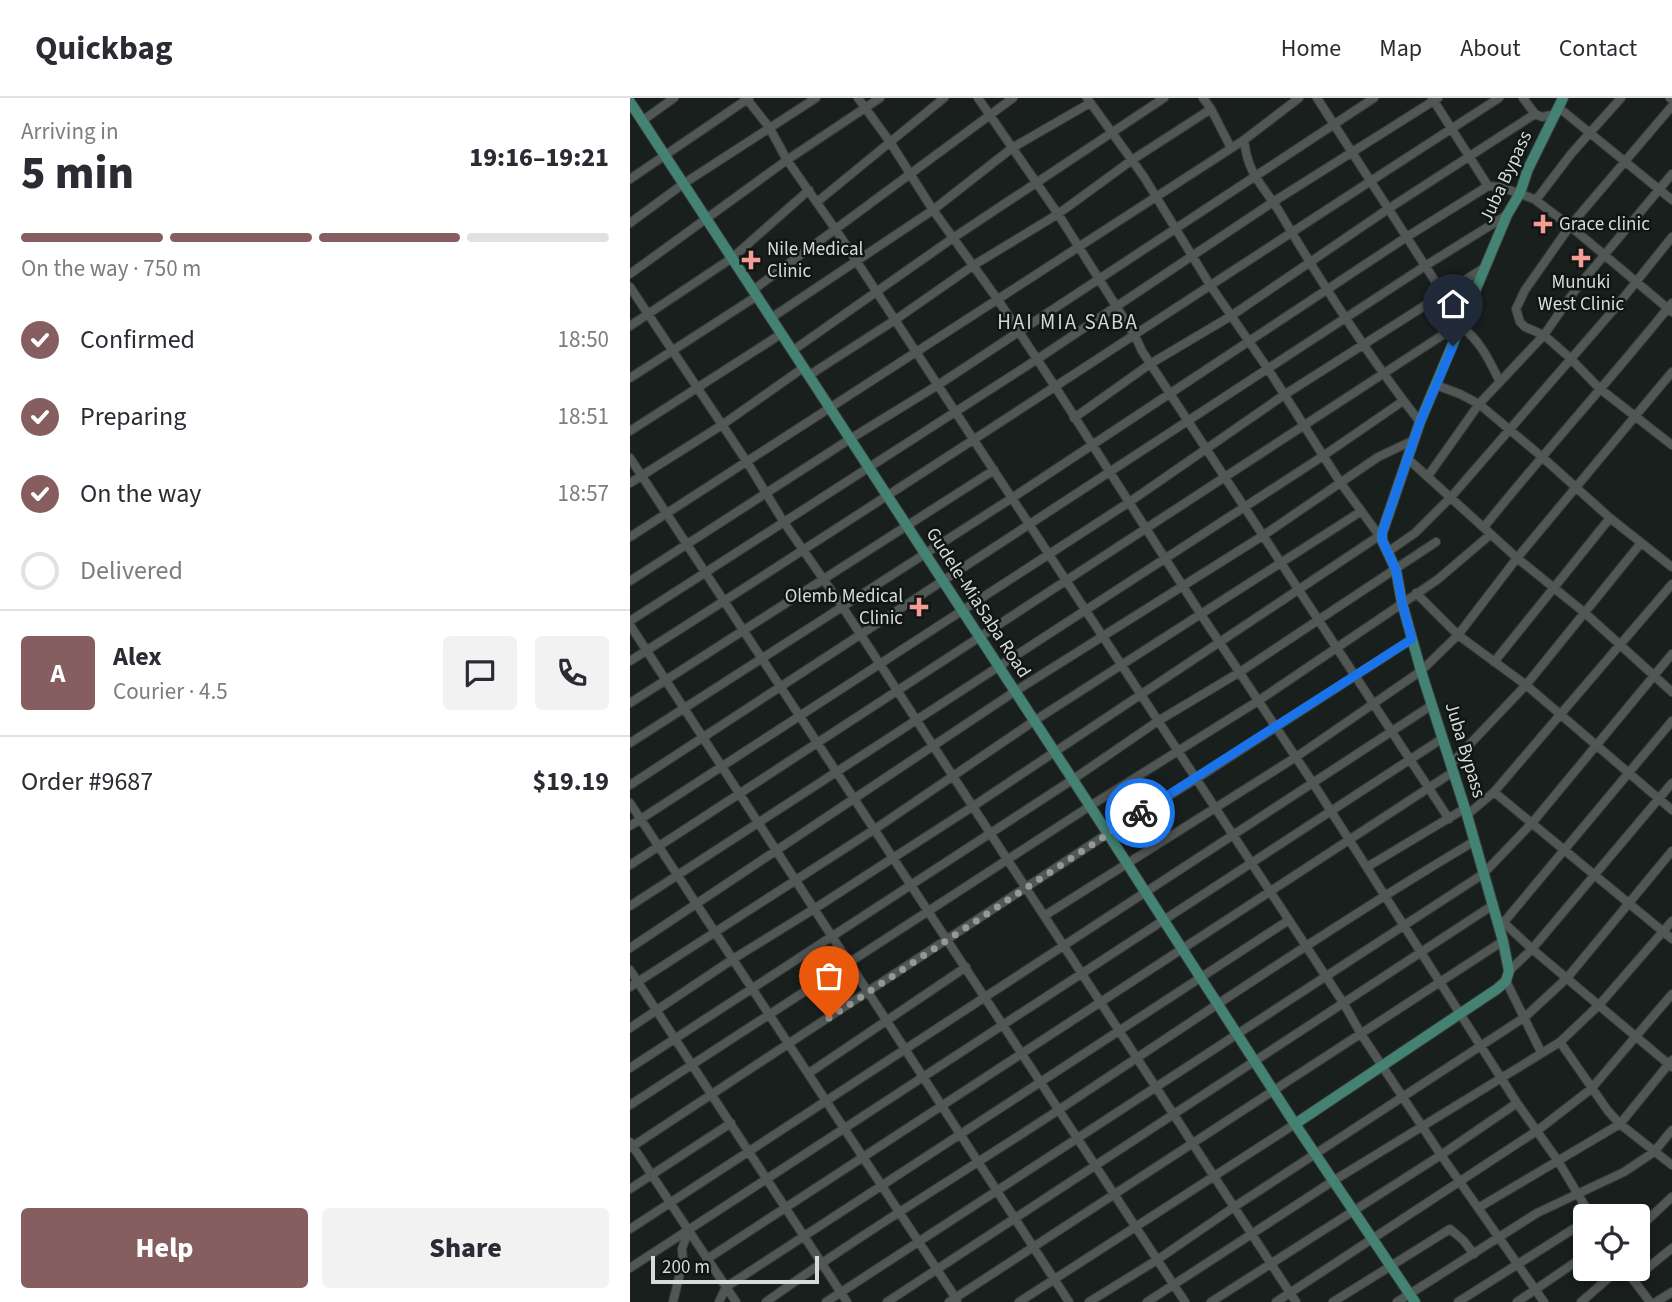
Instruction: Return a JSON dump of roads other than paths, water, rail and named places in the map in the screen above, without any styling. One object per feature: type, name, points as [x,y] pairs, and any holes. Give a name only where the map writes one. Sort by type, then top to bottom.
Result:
[{"type":"main road","name":"Gudele-MiaSaba Road","points":[[630,102],[1295,1125]]},
{"type":"main road","name":"Juba Bypass","points":[[1508,976],[1498,914],[1483,874],[1421,671],[1402,603],[1396,570],[1381,538],[1420,422],[1507,215],[1520,193],[1528,169],[1559,107]]},
{"type":"main road","points":[[1412,1298],[1295,1125],[1508,976]]},
{"type":"street","points":[[642,121],[674,98]]},
{"type":"street","points":[[630,223],[683,184],[816,98]]},
{"type":"street","points":[[858,98],[1056,388],[1584,1204]]},
{"type":"street","points":[[630,274],[787,160],[880,98]]},
{"type":"street","points":[[817,202],[944,98]]},
{"type":"street","points":[[978,98],[1058,214],[1135,335],[1150,364],[1449,819]]},
{"type":"street","points":[[630,378],[755,293],[856,212],[912,174],[1013,98]]},
{"type":"street","points":[[792,351],[953,238],[1164,98]]},
{"type":"street","points":[[1203,98],[1231,148]]},
{"type":"street","points":[[630,537],[1244,140],[1299,98]]},
{"type":"street","points":[[1317,98],[1444,295]]},
{"type":"street","points":[[630,581],[849,439],[938,385],[1374,98]]},
{"type":"street","points":[[630,661],[803,552],[1499,98]]},
{"type":"street","points":[[1523,98],[1535,114],[1542,117],[1559,107],[1672,200]]},
{"type":"street","points":[[1536,200],[1571,154],[1621,98]]},
{"type":"street","points":[[630,179],[748,99],[769,127],[787,160],[857,261],[1326,976],[1402,1098],[1544,1302]]},
{"type":"street","points":[[1069,1302],[630,623],[1435,99],[1450,130],[1488,186]]},
{"type":"street","points":[[630,1028],[1381,538],[1340,482],[1268,369],[1210,285],[1194,255],[1132,160],[1089,100],[1012,148],[933,211],[771,318]]},
{"type":"street","points":[[1672,106],[1570,226],[1525,290],[1516,309],[1520,322],[1525,327],[1544,335],[1599,388],[1672,445]]},
{"type":"street","points":[[630,483],[806,372],[895,320],[974,265],[1058,214],[1132,160],[1211,109]]},
{"type":"street","points":[[1074,418],[1150,364],[1231,316],[1388,209],[1535,114]]},
{"type":"street","points":[[1244,140],[1246,159],[1255,178],[1384,375],[1420,422]]},
{"type":"street","points":[[1428,476],[1479,404],[1544,335],[1576,289],[1672,174]]},
{"type":"street","points":[[630,743],[1012,498],[1488,186],[1501,187],[1536,200],[1671,308],[1599,388],[1483,527]]},
{"type":"street","points":[[630,326],[732,258],[808,190]]},
{"type":"street","points":[[630,785],[1507,215]]},
{"type":"street","points":[[1388,551],[1415,533],[1451,497],[1672,237]]},
{"type":"street","points":[[630,826],[1128,502],[1284,395],[1484,268]]},
{"type":"street","points":[[630,287],[747,462],[783,522],[842,606],[1296,1302]]},
{"type":"street","points":[[630,865],[1463,324],[1485,350],[1500,382]]},
{"type":"street","points":[[630,431],[781,334]]},
{"type":"street","points":[[1044,916],[1296,757],[1421,671],[1458,635],[1517,558],[1672,372]]},
{"type":"street","points":[[1436,385],[1479,404],[1672,568]]},
{"type":"street","points":[[630,906],[1323,456],[1403,401]]},
{"type":"street","points":[[630,948],[1014,692],[1264,535],[1378,457],[1414,440]]},
{"type":"street","points":[[1407,457],[1517,558],[1585,613],[1672,692]]},
{"type":"street","points":[[630,458],[1185,1302]]},
{"type":"street","points":[[630,703],[994,470]]},
{"type":"street","points":[[634,985],[875,829],[1034,721],[1360,512]]},
{"type":"street","points":[[1494,662],[1610,518]]},
{"type":"street","points":[[630,1105],[1090,806],[1258,701],[1437,580],[1491,534]]},
{"type":"street","points":[[630,1068],[1436,542]]},
{"type":"street","points":[[707,1259],[1428,788],[1451,768],[1526,685],[1642,543]]},
{"type":"street","points":[[1367,867],[1449,819],[1466,812],[1494,792],[1672,584]]},
{"type":"street","points":[[1416,593],[1458,635],[1526,685],[1672,810]]},
{"type":"street","points":[[736,1302],[631,1145],[712,1095],[1025,887],[1412,639]]},
{"type":"street","points":[[826,1302],[1483,874],[1532,823],[1672,654]]},
{"type":"street","points":[[630,1229],[1433,705]]},
{"type":"street","points":[[887,1302],[1421,953],[1498,914],[1564,849],[1672,721]]},
{"type":"street","points":[[630,1268],[1443,738]]},
{"type":"street","points":[[1541,1052],[1508,976],[1672,783]]},
{"type":"street","points":[[1494,792],[1672,939]]},
{"type":"street","points":[[630,803],[937,1269],[955,1301],[1033,1246],[1503,941]]},
{"type":"street","points":[[765,1302],[820,1263],[978,1163],[1384,895],[1473,842]]},
{"type":"street","points":[[1089,1302],[1525,1017],[1567,978],[1672,851]]},
{"type":"street","points":[[1478,1208],[1620,1124],[1671,1064],[1532,949],[1498,914]]},
{"type":"street","points":[[719,1302],[726,1287],[1289,920]]},
{"type":"street","points":[[1147,1302],[1333,1181],[1560,1042],[1600,1004],[1672,922]]},
{"type":"street","points":[[809,1073],[966,967]]},
{"type":"street","points":[[630,970],[634,985],[676,1040],[847,1302]]},
{"type":"street","points":[[1276,1302],[1538,1130],[1591,1089],[1672,993]]},
{"type":"street","points":[[1560,1042],[1591,1089],[1620,1124],[1672,1165]]},
{"type":"street","points":[[1211,1302],[1441,1155],[1517,1103]]},
{"type":"street","points":[[630,1189],[731,1123]]},
{"type":"street","points":[[1019,1302],[1295,1125]]},
{"type":"street","points":[[1397,1302],[1412,1298],[1537,1213],[1577,1192],[1596,1187],[1625,1172],[1654,1152],[1672,1130]]},
{"type":"street","points":[[1650,1217],[1672,1197]]},
{"type":"street","points":[[1458,1302],[1573,1229]]},
{"type":"street","points":[[673,1302],[688,1230]]},
{"type":"street","points":[[1333,1302],[1442,1232],[1450,1230],[1464,1240],[1474,1254]]},
{"type":"street","points":[[1650,1266],[1672,1248]]},
{"type":"street","points":[[1517,1302],[1573,1264]]},
{"type":"street","points":[[1581,1302],[1605,1281]]},
{"type":"street","points":[[1634,1281],[1650,1302]]},
{"type":"street","points":[[1656,1302],[1672,1292]]},
{"type":"place","name":"Grace clinic","points":[[1543,224]]},
{"type":"place","name":"Munuki West Clinic","points":[[1581,258]]},
{"type":"place","name":"Nile Medical Clinic","points":[[751,260]]},
{"type":"place","name":"Olemb Medical Clinic","points":[[919,607]]},
{"type":"district","name":"HAI MIA SABA","points":[[1068,322]]}]
